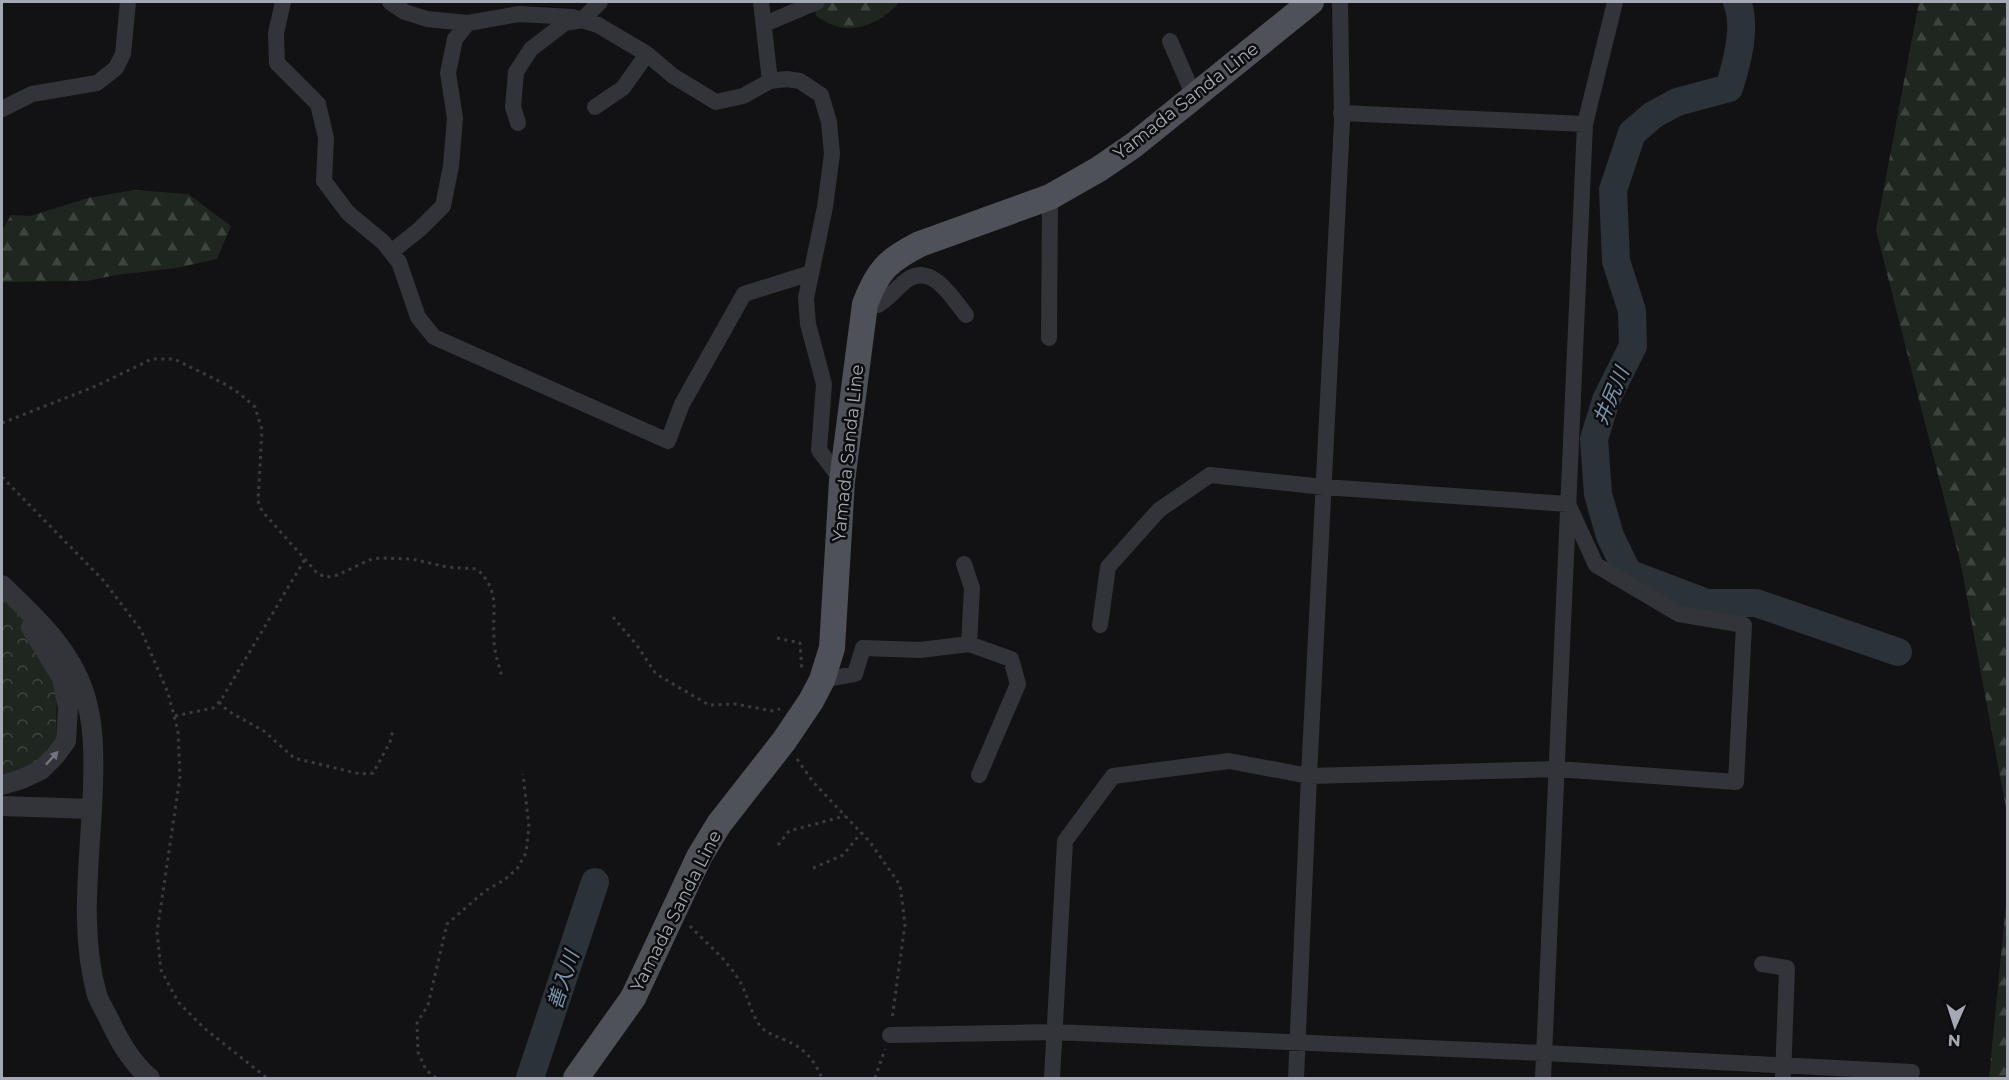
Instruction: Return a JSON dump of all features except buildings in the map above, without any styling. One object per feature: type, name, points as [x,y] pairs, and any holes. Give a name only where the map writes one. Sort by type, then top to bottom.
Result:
[{"type":"main road","name":"Yamada Sanda Line","points":[[576,1078],[633,998],[672,911],[699,857],[719,824],[784,741],[822,680],[832,648],[842,481],[865,304],[874,281],[886,265],[920,244],[1050,197],[1099,169],[1134,145],[1311,2]]},
{"type":"street","points":[[2,109],[32,94],[97,83],[116,68],[123,54],[128,2]]},
{"type":"street","points":[[283,2],[276,33],[278,63],[318,104],[326,138],[324,181],[348,213],[383,242],[399,262],[417,317],[434,337],[668,441],[682,404],[744,294],[811,273]]},
{"type":"street","points":[[390,2],[405,12],[427,19],[468,22],[519,14],[572,17],[582,20],[598,25],[647,54],[673,76],[716,102],[743,96],[770,81],[787,78],[800,81],[821,95],[829,122],[832,154],[825,207],[806,298],[808,324],[815,343],[824,384],[819,450],[842,481]]},
{"type":"street","points":[[518,123],[513,107],[516,72],[531,49],[565,23],[582,20],[600,2]]},
{"type":"street","points":[[761,2],[770,81]]},
{"type":"street","points":[[765,24],[817,2]]},
{"type":"street","points":[[1296,1078],[1341,113],[1340,2]]},
{"type":"street","points":[[1543,1078],[1585,124],[1615,2]]},
{"type":"street","points":[[391,252],[420,229],[443,206],[451,166],[455,118],[448,74],[455,39],[468,22]]},
{"type":"street","points":[[1170,41],[1194,96]]},
{"type":"street","points":[[596,107],[623,88],[647,54]]},
{"type":"street","points":[[1341,113],[1585,124]]},
{"type":"street","points":[[1048,338],[1050,197]]},
{"type":"street","points":[[865,304],[878,305],[909,278],[919,275],[931,276],[945,288],[966,315]]},
{"type":"street","points":[[1100,624],[1108,567],[1159,510],[1210,475],[1568,504]]},
{"type":"street","points":[[1052,1078],[1065,841],[1113,776],[1229,761],[1309,776],[1557,769],[1736,782],[1744,625],[1679,614],[1596,565],[1568,504]]},
{"type":"street","points":[[964,564],[972,588],[969,644]]},
{"type":"street","points":[[2,585],[21,610],[62,678],[68,708],[68,724],[66,741],[56,756],[41,770],[2,785]]},
{"type":"street","points":[[2,585],[59,644],[73,665],[91,715],[94,743],[87,924],[98,995],[115,1033],[138,1068],[150,1078]]},
{"type":"street","points":[[822,680],[855,674],[863,648],[920,650],[969,644],[1011,659],[1018,684],[979,775]]},
{"type":"street","points":[[2,806],[92,809]]},
{"type":"street","points":[[1762,964],[1787,968],[1783,1072]]},
{"type":"street","points":[[890,1035],[1054,1032],[1544,1053],[1783,1072],[1912,1072]]},
{"type":"path","points":[[2,423],[96,386],[152,359],[174,359],[223,382],[255,407],[262,430],[258,501],[262,511],[318,574],[327,577],[369,560],[381,558],[477,569],[487,579],[494,597],[494,642],[502,677]]},
{"type":"path","points":[[2,477],[103,580],[141,630],[168,693],[178,730],[180,777],[157,932],[161,970],[178,1002],[204,1028],[267,1078]]},
{"type":"path","points":[[174,716],[213,708],[219,702],[305,559]]},
{"type":"path","points":[[613,617],[636,644],[656,674],[709,705],[735,705],[773,711],[783,708]]},
{"type":"path","points":[[219,702],[228,711],[264,731],[294,758],[360,774],[373,773],[390,742],[393,730]]},
{"type":"path","points":[[436,1078],[426,1070],[418,1052],[417,1023],[428,1005],[447,924],[485,891],[504,880],[517,868],[526,853],[529,827],[523,774]]},
{"type":"path","points":[[778,845],[789,831],[845,816]]},
{"type":"path","points":[[813,868],[843,855],[861,833],[870,842],[900,885],[905,924],[890,1035],[875,1078]]},
{"type":"path","points":[[672,911],[683,919],[738,977],[750,1008],[761,1026],[771,1035],[787,1041],[814,1059],[822,1078]]},
{"type":"green space","points":[[813,2],[899,2],[878,20],[860,27],[842,28],[816,16]]},
{"type":"green space","points":[[1919,2],[2007,2],[2007,814],[1961,565],[1876,230]]},
{"type":"green space","points":[[134,190],[188,194],[231,226],[217,259],[176,268],[87,281],[2,282],[2,231],[11,215],[30,216],[88,198]]},
{"type":"green space","points":[[2,596],[31,623],[57,662],[56,737],[36,765],[2,778]]},
{"type":"green space","points":[[2007,893],[2007,1078],[1989,1078]]},
{"type":"waterway","name":"井尻川","points":[[1737,2],[1741,33],[1738,56],[1729,88],[1677,102],[1653,115],[1632,133],[1613,190],[1616,261],[1632,311],[1633,346],[1606,400],[1594,439],[1598,494],[1610,536],[1628,573],[1707,603],[1756,603],[1898,652]]},
{"type":"waterway","name":"善入川","points":[[530,1078],[595,882]]}]
